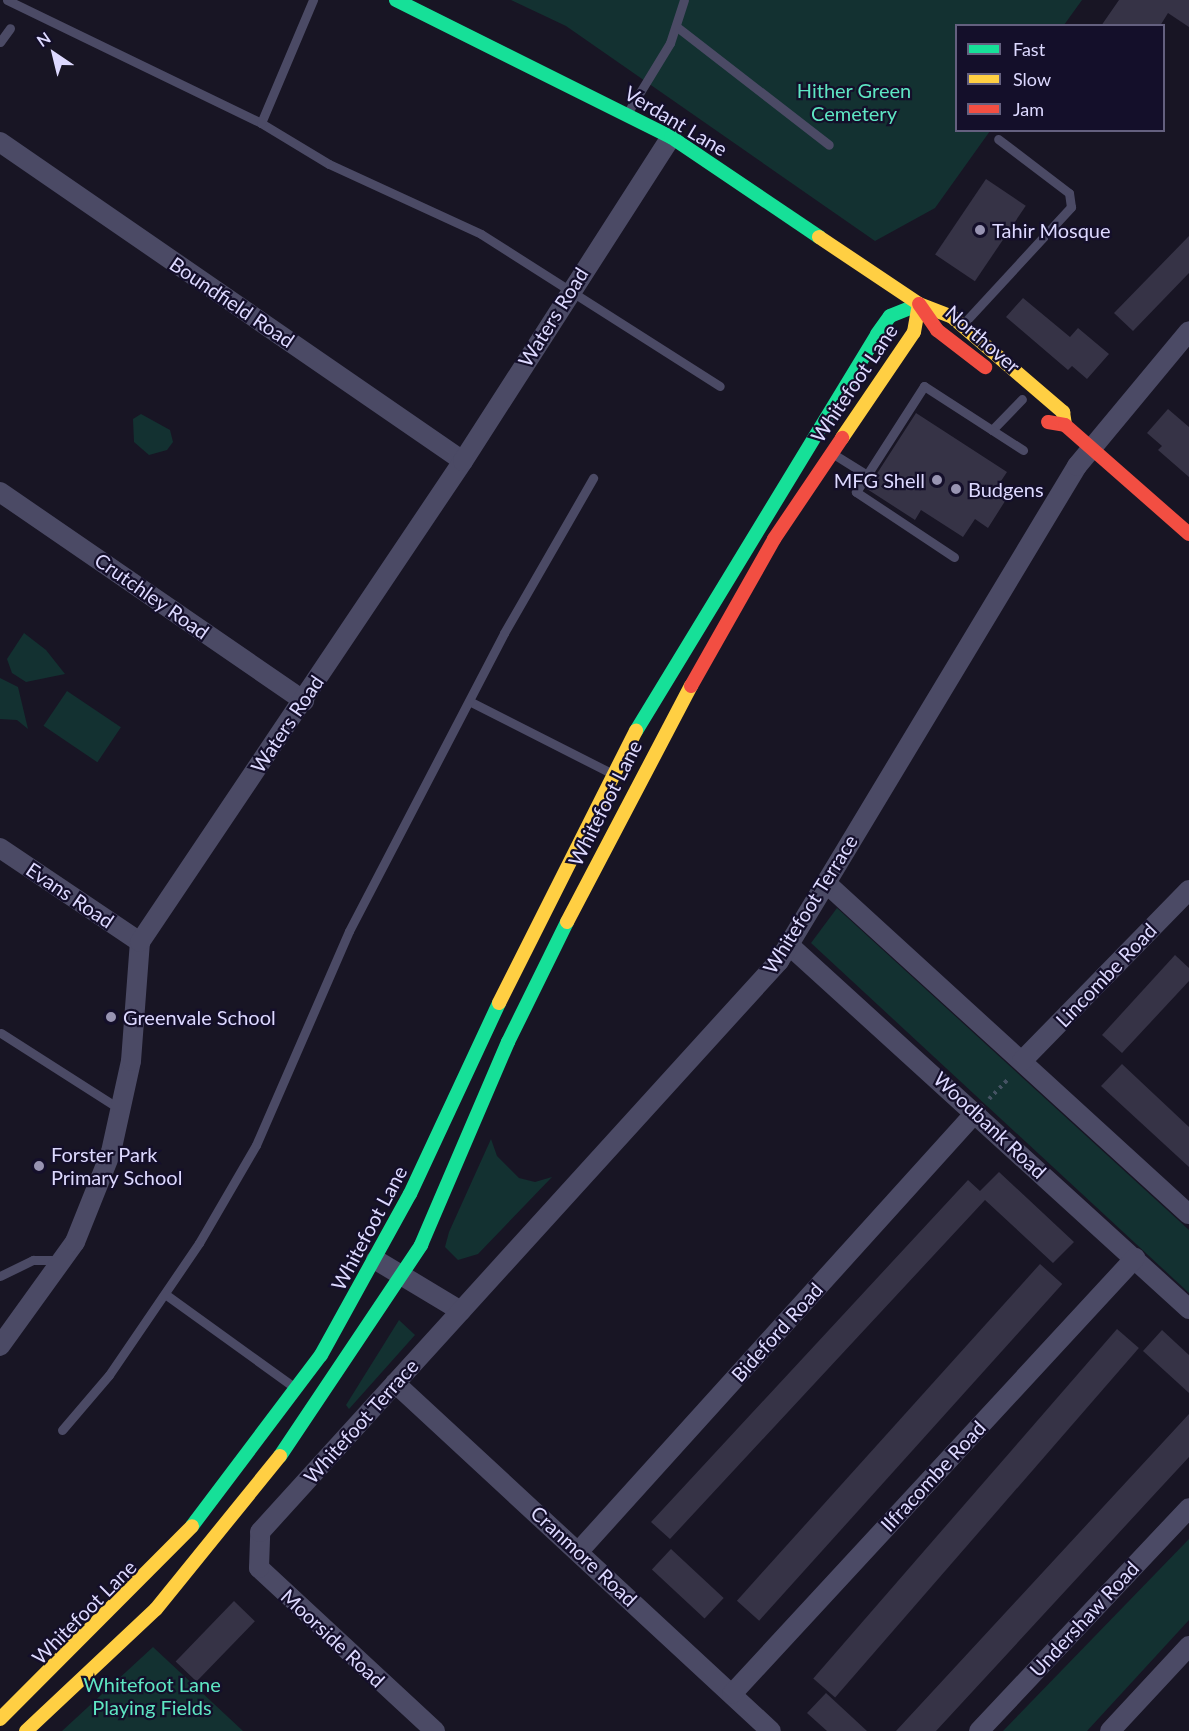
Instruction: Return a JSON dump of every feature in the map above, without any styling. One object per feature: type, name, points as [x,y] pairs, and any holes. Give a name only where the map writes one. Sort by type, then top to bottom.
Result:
[{"type":"street","name":"Verdant Lane","points":[[396,0],[671,137],[919,304]]},
{"type":"street","name":"Waters Road","points":[[0,1346],[62,1260],[111,1152],[131,1061],[140,942],[463,461],[671,137]]},
{"type":"street","name":"Boundfield Road","points":[[0,142],[463,461]]},
{"type":"street","name":"Northover","points":[[919,304],[963,325],[1062,412],[1065,425]]},
{"type":"street","name":"Northover","points":[[919,304],[937,330],[995,376]]},
{"type":"street","name":"Whitefoot Lane","points":[[26,1731],[198,1562],[318,1407],[403,1274],[635,785],[830,452],[914,332],[919,304]]},
{"type":"street","name":"Whitefoot Lane","points":[[0,1719],[177,1544],[297,1389],[376,1260],[612,774],[806,440],[890,315],[919,304]]},
{"type":"street","name":"Whitefoot Terrace","points":[[260,1532],[724,1025],[789,945],[1091,447],[1189,331]]},
{"type":"street","name":"Northover","points":[[1017,395],[1051,424],[1065,425],[1189,534]]},
{"type":"street","name":"Crutchley Road","points":[[0,492],[304,701]]},
{"type":"street","name":"Evans Road","points":[[0,848],[140,942]]},
{"type":"street","points":[[826,883],[1189,1214]]},
{"type":"street","name":"Lincombe Road","points":[[1023,1062],[1189,890]]},
{"type":"street","name":"Woodbank Road","points":[[789,945],[976,1112],[1189,1309]]},
{"type":"street","name":"Bideford Road","points":[[579,1551],[976,1112]]},
{"type":"street","name":"Ilfracombe Road","points":[[732,1694],[1135,1258]]},
{"type":"street","points":[[376,1260],[403,1274],[461,1311]]},
{"type":"street","name":"Cranmore Road","points":[[395,1383],[771,1731]]},
{"type":"street","name":"Undershaw Road","points":[[979,1731],[1189,1508]]},
{"type":"street","name":"Moorside Road","points":[[260,1532],[259,1568],[435,1731]]},
{"type":"street","points":[[1110,1731],[1189,1646]]},
{"type":"lane","points":[[7,0],[261,123],[329,164],[481,234],[720,386]]},
{"type":"lane","points":[[261,123],[313,0]]},
{"type":"lane","points":[[627,114],[677,27],[684,0]]},
{"type":"lane","points":[[677,27],[829,145]]},
{"type":"lane","points":[[0,42],[10,28]]},
{"type":"lane","points":[[963,325],[1071,207],[1069,193],[998,139]]},
{"type":"lane","points":[[954,557],[855,492],[924,386],[1023,450]]},
{"type":"lane","points":[[992,430],[1017,395]]},
{"type":"lane","points":[[830,452],[867,475]]},
{"type":"lane","points":[[62,1430],[110,1375],[165,1294],[256,1145],[349,931],[593,478]]},
{"type":"lane","points":[[471,702],[635,785]]},
{"type":"lane","points":[[1,1033],[121,1110]]},
{"type":"lane","points":[[0,1276],[33,1260],[62,1260]]},
{"type":"lane","points":[[165,1294],[297,1389]]},
{"type":"lane","points":[[177,1544],[198,1562]]},
{"type":"path","points":[[976,1112],[1023,1062]]},
{"type":"green space","name":"Hither Green Cemetery","points":[[511,0],[1082,0],[1065,24],[955,24],[955,132],[989,132],[935,208],[875,241],[566,26]]},
{"type":"green space","points":[[141,414],[170,430],[173,442],[167,450],[149,455],[134,442],[133,419]]},
{"type":"green space","points":[[24,633],[46,650],[65,674],[26,682],[12,673],[7,659]]},
{"type":"green space","points":[[0,678],[18,687],[28,729],[17,720],[0,719]]},
{"type":"green space","points":[[67,691],[121,727],[97,762],[44,726]]},
{"type":"green space","points":[[837,908],[1189,1230],[1189,1293],[811,943]]},
{"type":"green space","points":[[491,1139],[497,1156],[519,1178],[535,1182],[552,1177],[478,1254],[458,1260],[445,1247],[449,1232]]},
{"type":"green space","points":[[399,1320],[415,1335],[349,1409],[346,1405]]},
{"type":"green space","points":[[1189,1539],[1189,1620],[1087,1731],[1003,1731]]},
{"type":"green space","name":"Whitefoot Lane Playing Fields","points":[[153,1647],[243,1731],[62,1731]]},
{"type":"building","points":[[1119,0],[1189,0],[1189,27],[1168,13],[1161,24],[1102,24]]},
{"type":"building","name":"Tahir Mosque","points":[[986,179],[1026,206],[975,281],[935,254]]},
{"type":"building","points":[[1189,236],[1189,273],[1133,331],[1114,313]]},
{"type":"building","points":[[1023,298],[1070,337],[1078,328],[1109,354],[1087,379],[1072,366],[1068,370],[1006,317]]},
{"type":"building","points":[[1168,409],[1189,427],[1189,477],[1158,450],[1162,446],[1147,433]]},
{"type":"building","name":"MFG Shell","points":[[916,413],[1007,472],[995,490],[1007,498],[988,528],[975,519],[963,537],[921,510],[915,520],[867,489]]},
{"type":"building","points":[[1175,955],[1189,968],[1189,981],[1122,1053],[1102,1035]]},
{"type":"building","points":[[1122,1064],[1189,1127],[1189,1167],[1101,1086]]},
{"type":"building","points":[[999,1172],[1074,1242],[1053,1263],[985,1200],[670,1539],[651,1522],[968,1180],[980,1191]]},
{"type":"building","points":[[1040,1264],[1062,1284],[759,1621],[737,1601]]},
{"type":"building","points":[[1117,1329],[1139,1348],[835,1697],[813,1678]]},
{"type":"building","points":[[1162,1330],[1189,1355],[1189,1393],[1143,1351]]},
{"type":"building","points":[[1189,1414],[1189,1457],[936,1731],[896,1731]]},
{"type":"building","points":[[671,1549],[724,1598],[705,1619],[652,1569]]},
{"type":"building","points":[[234,1601],[255,1621],[197,1682],[176,1661]]},
{"type":"building","points":[[826,1693],[867,1731],[827,1731],[807,1713]]},
{"type":"traffic: fast","points":[[396,0],[671,137],[819,237]]},
{"type":"traffic: fast","points":[[636,731],[877,334],[890,316],[919,304]]},
{"type":"traffic: fast","points":[[280,1456],[421,1245],[508,1042],[567,922]]},
{"type":"traffic: fast","points":[[192,1526],[321,1355],[410,1194],[499,1003]]},
{"type":"traffic: slow","points":[[819,237],[919,304],[951,316],[1063,412],[1065,425]]},
{"type":"traffic: slow","points":[[842,438],[914,332],[919,304]]},
{"type":"traffic: slow","points":[[567,922],[691,686]]},
{"type":"traffic: slow","points":[[499,1003],[636,731]]},
{"type":"traffic: slow","points":[[26,1731],[156,1609],[280,1456]]},
{"type":"traffic: slow","points":[[0,1719],[192,1526]]},
{"type":"traffic: jam","points":[[919,304],[937,330],[985,367]]},
{"type":"traffic: jam","points":[[1048,422],[1065,425],[1189,534]]},
{"type":"traffic: jam","points":[[691,686],[774,539],[842,438]]},
{"type":"place","name":"Tahir Mosque","points":[[980,230]]},
{"type":"place","name":"MFG Shell","points":[[937,480]]},
{"type":"place","name":"Budgens","points":[[956,489]]},
{"type":"place","name":"Greenvale School","points":[[111,1017]]},
{"type":"place","name":"Forster Park Primary School","points":[[39,1166]]}]
